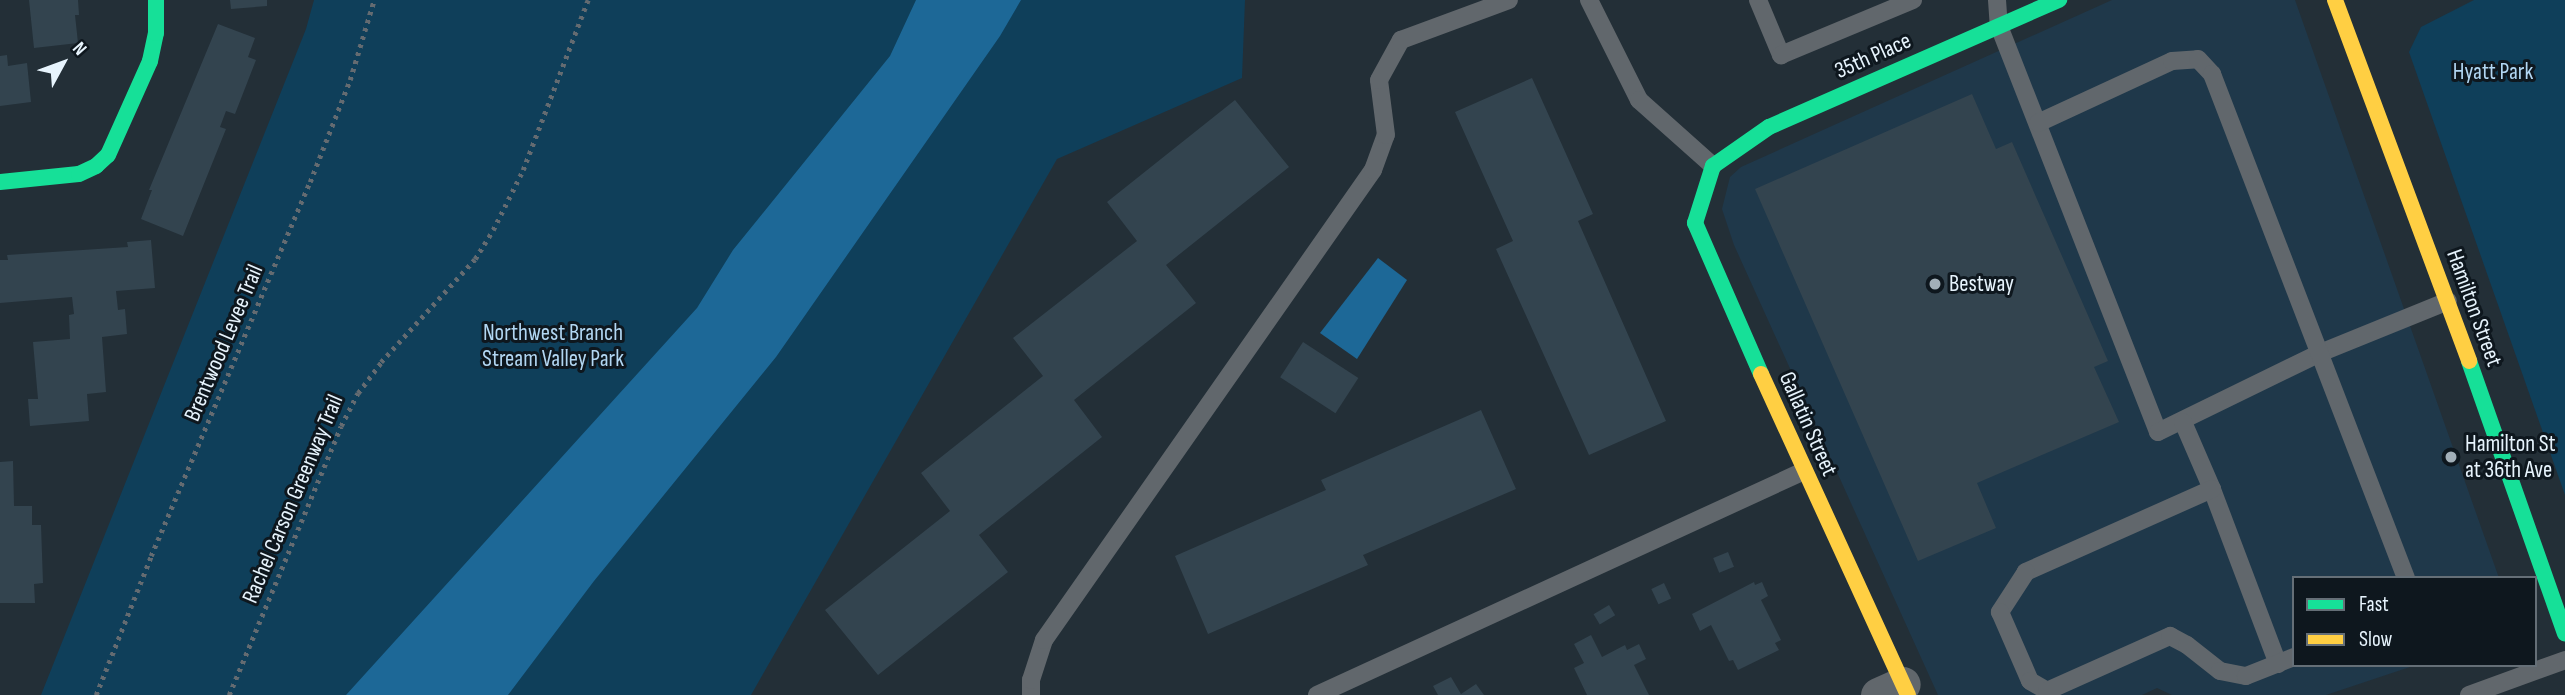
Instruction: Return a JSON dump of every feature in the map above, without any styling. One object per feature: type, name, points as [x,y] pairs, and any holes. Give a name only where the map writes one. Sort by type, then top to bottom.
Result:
[{"type":"street","points":[[0,182],[79,174],[96,166],[108,155],[150,61],[156,33],[156,0]]},
{"type":"street","name":"35th Place","points":[[1713,166],[1769,127],[2059,0]]},
{"type":"street","name":"Hamilton Street","points":[[2335,0],[2448,301],[2563,623]]},
{"type":"street","name":"Gallatin Street","points":[[1713,166],[1695,223],[1804,471],[1896,691]]},
{"type":"lane","points":[[1031,695],[1031,680],[1044,640],[1373,170],[1386,135],[1379,80],[1401,40],[1509,0]]},
{"type":"lane","points":[[1590,0],[1639,100],[1713,166]]},
{"type":"lane","points":[[1758,0],[1781,55],[1913,0]]},
{"type":"lane","points":[[1997,0],[1999,26],[2158,432],[2320,353],[2448,301]]},
{"type":"lane","points":[[2038,123],[2172,61],[2198,59],[2212,74],[2405,576]]},
{"type":"lane","points":[[2183,422],[2212,489],[2286,661],[2246,676],[2220,671],[2188,645],[2170,636],[2047,691],[2030,681],[2000,612],[2026,572],[2212,489]]},
{"type":"lane","points":[[1317,695],[1804,471]]},
{"type":"lane","points":[[2469,695],[2565,660]]},
{"type":"path","name":"Brentwood Levee Trail","points":[[96,695],[151,556],[310,182],[350,80],[374,0]]},
{"type":"path","name":"Rachel Carson Greenway Trail","points":[[229,695],[341,426],[381,362],[475,259],[493,230],[523,170],[588,0]]},
{"type":"shaded area","points":[[916,0],[1021,0],[1000,36],[776,357],[594,581],[508,695],[346,695],[697,308],[733,250],[890,56]]},
{"type":"shaded area","points":[[2112,0],[2295,0],[2498,576],[2292,576],[2292,667],[2410,667],[2326,695],[2172,695],[2157,688],[2142,695],[1938,695],[1734,245],[1722,209],[1730,177],[1741,167]]},
{"type":"shaded area","points":[[1378,258],[1407,280],[1357,359],[1320,333]]},
{"type":"green space","name":"Northwest Branch Stream Valley Park","points":[[314,0],[1245,0],[1242,78],[1057,159],[751,695],[41,695],[306,29]]},
{"type":"green space","name":"Hyatt Park","points":[[2474,0],[2565,0],[2565,495],[2409,52],[2421,27]]},
{"type":"building","points":[[29,0],[78,0],[79,15],[75,15],[78,43],[34,48]]},
{"type":"building","points":[[230,0],[267,0],[267,6],[231,9]]},
{"type":"building","points":[[218,24],[255,38],[248,57],[256,60],[235,114],[226,111],[220,127],[226,129],[183,236],[141,219],[152,190],[149,190]]},
{"type":"building","points":[[7,55],[8,66],[27,63],[31,102],[0,106],[0,56]]},
{"type":"building","points":[[1532,78],[1593,214],[1578,221],[1666,421],[1589,455],[1496,249],[1513,241],[1455,112]]},
{"type":"building","name":"Bestway","points":[[1972,94],[1996,149],[2012,142],[2108,361],[2094,367],[2119,422],[1977,483],[1996,528],[1918,561],[1755,189]]},
{"type":"building","points":[[1235,100],[1289,167],[1166,265],[1196,303],[1074,400],[1102,437],[979,535],[1008,572],[878,675],[825,610],[950,511],[921,473],[1043,376],[1013,338],[1137,241],[1107,202]]},
{"type":"building","points":[[151,240],[155,288],[116,291],[118,310],[125,309],[127,334],[102,337],[106,392],[87,394],[89,421],[30,426],[28,399],[38,399],[33,342],[70,339],[69,315],[74,314],[72,297],[0,303],[0,260],[8,260],[7,255],[128,247],[127,242]]},
{"type":"building","points":[[1303,342],[1358,378],[1335,413],[1280,377]]},
{"type":"building","points":[[1481,410],[1516,489],[1363,555],[1368,565],[1208,634],[1175,556],[1326,490],[1321,480]]},
{"type":"building","points":[[13,461],[14,506],[32,506],[32,525],[41,525],[43,583],[34,584],[35,603],[0,603],[0,462]]},
{"type":"building","points":[[1728,552],[1734,567],[1719,573],[1713,558]]},
{"type":"building","points":[[1754,582],[1755,585],[1762,582],[1768,596],[1761,600],[1781,640],[1775,643],[1779,650],[1738,670],[1733,660],[1729,661],[1711,625],[1700,631],[1692,614]]},
{"type":"building","points":[[1664,583],[1671,598],[1658,604],[1651,589]]},
{"type":"building","points":[[1609,605],[1615,615],[1600,625],[1594,614]]},
{"type":"building","points":[[1591,635],[1602,657],[1625,645],[1627,650],[1639,644],[1646,659],[1634,665],[1649,695],[1587,695],[1574,668],[1584,663],[1574,644]]},
{"type":"building","points":[[1451,677],[1461,694],[1476,684],[1484,695],[1438,695],[1433,686]]},
{"type":"traffic: fast","points":[[0,182],[79,174],[96,166],[108,155],[150,61],[156,33],[156,0]]},
{"type":"traffic: fast","points":[[1761,374],[1695,223],[1713,166],[1769,127],[2059,0]]},
{"type":"traffic: fast","points":[[2469,361],[2565,634]]},
{"type":"traffic: slow","points":[[2335,0],[2469,361]]},
{"type":"traffic: slow","points":[[1761,374],[1908,695]]},
{"type":"place","name":"Bestway","points":[[1935,284]]},
{"type":"place","name":"Hamilton St at 36th Ave","points":[[2451,457]]}]
